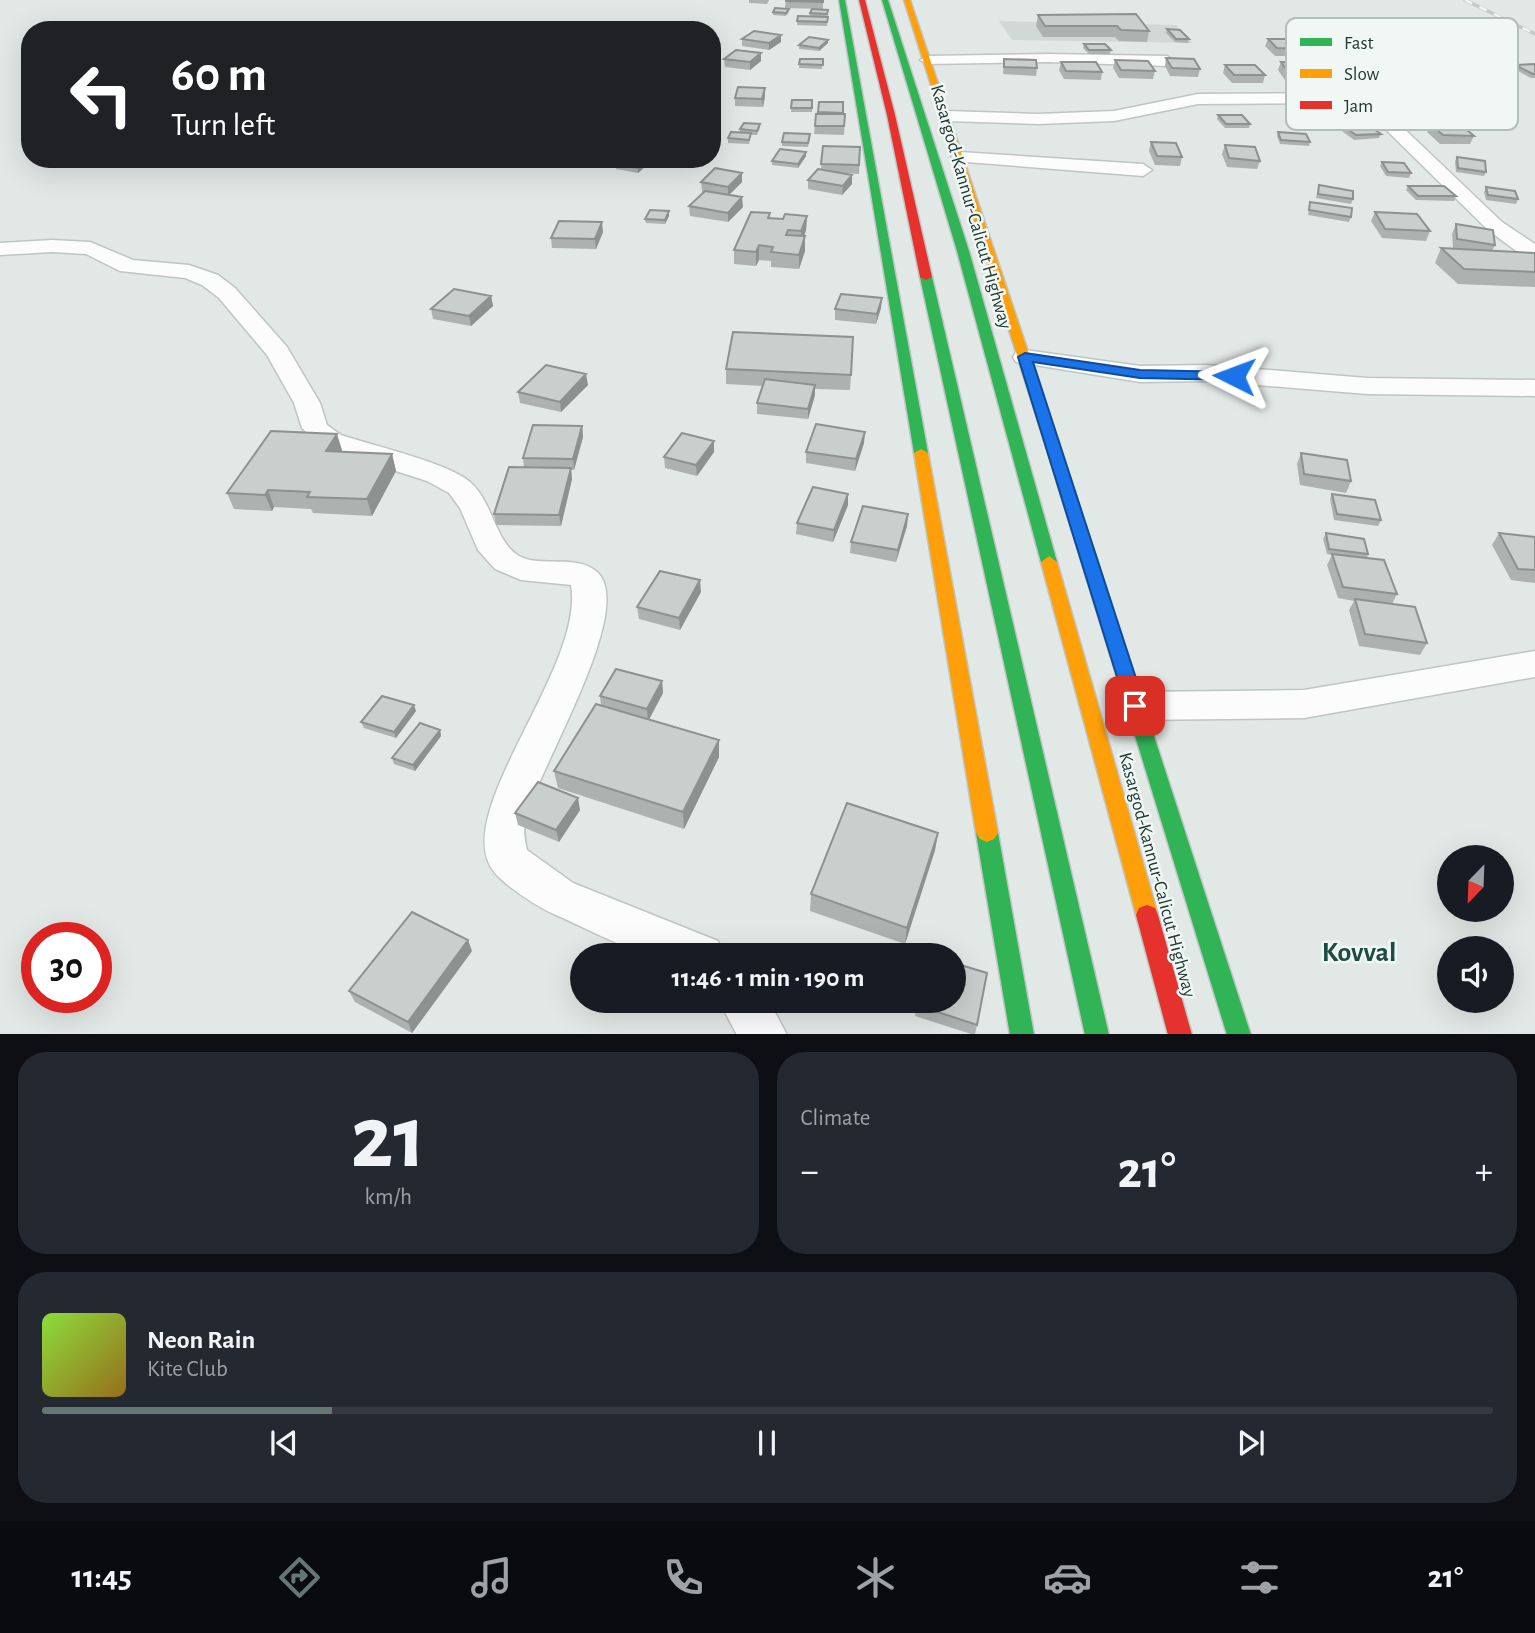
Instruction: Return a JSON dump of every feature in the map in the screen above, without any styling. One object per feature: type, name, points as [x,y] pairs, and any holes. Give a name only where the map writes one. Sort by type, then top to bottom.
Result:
[{"type":"main road","points":[[842,0],[1022,1034]]},
{"type":"main road","points":[[862,0],[891,115],[964,456],[1025,710],[1097,1034]]},
{"type":"main road","name":"Kasargod-Kannur-Calicut Highway","points":[[886,0],[967,264],[1180,1034]]},
{"type":"main road","points":[[907,0],[1025,357],[1239,1034]]},
{"type":"street","points":[[927,60],[1049,58],[1167,61]]},
{"type":"street","points":[[946,116],[1038,119],[1114,117],[1198,99],[1286,98]]},
{"type":"street","points":[[1396,130],[1495,226],[1535,254]]},
{"type":"street","points":[[960,157],[1143,170]]},
{"type":"street","points":[[0,249],[52,246],[90,248],[128,266],[189,272],[209,280],[227,293],[278,352],[307,403],[316,428],[331,441],[437,475],[459,486],[474,505],[493,550],[506,562],[521,569],[576,573],[586,579],[592,602],[589,622],[555,711],[519,780],[505,824],[504,839],[509,860],[558,896],[671,943]]},
{"type":"street","points":[[1025,357],[1140,374],[1207,373],[1367,386],[1535,388]]},
{"type":"street","points":[[1135,706],[1304,704],[1535,664]]},
{"type":"street","points":[[750,1013],[764,1034]]},
{"type":"shaded area","points":[[999,21],[1176,25],[1192,43],[1012,40]]},
{"type":"building","points":[[823,0],[823,2],[786,1]]},
{"type":"building","points":[[775,8],[789,9],[786,13],[773,12]]},
{"type":"building","points":[[812,9],[828,10],[827,14],[810,13]]},
{"type":"building","points":[[1136,14],[1149,31],[1121,30],[1117,26],[1045,26],[1038,15]]},
{"type":"building","points":[[798,16],[828,17],[827,22],[797,21]]},
{"type":"building","points":[[1167,29],[1180,30],[1189,39],[1176,39]]},
{"type":"building","points":[[754,31],[781,35],[769,43],[742,39]]},
{"type":"building","points":[[809,37],[828,40],[819,48],[799,45]]},
{"type":"building","points":[[1268,39],[1286,39],[1286,48],[1277,48]]},
{"type":"building","points":[[1084,44],[1105,44],[1111,50],[1089,50]]},
{"type":"building","points":[[736,50],[761,53],[750,62],[724,59]]},
{"type":"building","points":[[1166,58],[1194,59],[1200,69],[1172,68]]},
{"type":"building","points":[[800,59],[823,59],[823,65],[799,64]]},
{"type":"building","points":[[1004,59],[1036,60],[1037,68],[1004,67]]},
{"type":"building","points":[[1115,60],[1148,61],[1155,71],[1121,70]]},
{"type":"building","points":[[1061,62],[1096,62],[1102,72],[1066,71]]},
{"type":"building","points":[[1535,64],[1535,74],[1518,66]]},
{"type":"building","points":[[1225,65],[1255,65],[1265,75],[1234,75]]},
{"type":"building","points":[[738,87],[765,88],[762,99],[735,98]]},
{"type":"building","points":[[792,100],[812,100],[812,108],[791,108]]},
{"type":"building","points":[[819,102],[843,102],[843,113],[818,112]]},
{"type":"building","points":[[816,114],[845,114],[844,126],[815,126]]},
{"type":"building","points":[[1218,115],[1242,115],[1250,124],[1226,124]]},
{"type":"building","points":[[744,123],[760,124],[757,131],[740,129]]},
{"type":"building","points":[[1349,130],[1375,130],[1381,134],[1356,135]]},
{"type":"building","points":[[1437,130],[1467,130],[1474,136],[1443,135]]},
{"type":"building","points":[[731,132],[751,133],[749,140],[728,138]]},
{"type":"building","points":[[1278,132],[1306,134],[1310,142],[1281,140]]},
{"type":"building","points":[[784,133],[810,134],[808,143],[782,142]]},
{"type":"building","points":[[1151,142],[1176,143],[1182,157],[1157,156]]},
{"type":"building","points":[[1225,145],[1255,147],[1260,161],[1229,158]]},
{"type":"building","points":[[823,146],[860,147],[859,165],[821,164]]},
{"type":"building","points":[[780,149],[806,152],[798,164],[772,161]]},
{"type":"building","points":[[1457,157],[1485,161],[1486,172],[1458,168]]},
{"type":"building","points":[[1382,162],[1404,163],[1411,173],[1388,172]]},
{"type":"building","points":[[715,168],[742,173],[728,187],[701,182]]},
{"type":"building","points":[[818,169],[852,175],[843,186],[808,180]]},
{"type":"building","points":[[1319,185],[1353,191],[1353,199],[1318,194]]},
{"type":"building","points":[[1408,186],[1444,186],[1456,196],[1418,196]]},
{"type":"building","points":[[1486,187],[1515,191],[1518,199],[1488,195]]},
{"type":"building","points":[[705,191],[742,197],[728,213],[689,206]]},
{"type":"building","points":[[1310,202],[1352,208],[1351,217],[1309,210]]},
{"type":"building","points":[[650,210],[669,211],[665,220],[645,219]]},
{"type":"building","points":[[751,212],[770,213],[768,218],[783,219],[785,214],[807,216],[801,231],[788,230],[786,235],[805,236],[799,255],[771,252],[773,247],[759,245],[756,252],[734,250]]},
{"type":"building","points":[[1375,212],[1417,214],[1430,231],[1385,229]]},
{"type":"building","points":[[559,221],[602,222],[595,239],[551,238]]},
{"type":"building","points":[[1456,224],[1493,230],[1495,245],[1457,239]]},
{"type":"building","points":[[1441,248],[1535,253],[1535,272],[1464,269]]},
{"type":"building","points":[[454,289],[491,296],[469,316],[431,309]]},
{"type":"building","points":[[841,294],[882,298],[877,314],[835,309]]},
{"type":"building","points":[[733,332],[853,337],[851,375],[726,369]]},
{"type":"building","points":[[546,365],[586,374],[560,402],[518,392]]},
{"type":"building","points":[[765,379],[815,385],[808,409],[757,403]]},
{"type":"building","points":[[816,424],[865,432],[856,459],[806,452]]},
{"type":"building","points":[[533,425],[582,426],[573,459],[523,458]]},
{"type":"building","points":[[271,431],[337,434],[326,451],[392,454],[367,499],[307,497],[310,492],[268,490],[265,495],[227,493]]},
{"type":"building","points":[[682,433],[714,441],[696,465],[664,457]]},
{"type":"building","points":[[1301,453],[1347,460],[1351,481],[1304,474]]},
{"type":"building","points":[[509,467],[571,468],[559,515],[494,514]]},
{"type":"building","points":[[813,487],[848,494],[834,530],[797,523]]},
{"type":"building","points":[[1332,494],[1375,500],[1381,520],[1337,514]]},
{"type":"building","points":[[863,506],[908,514],[898,550],[851,542]]},
{"type":"building","points":[[1326,533],[1364,539],[1368,554],[1329,549]]},
{"type":"building","points":[[1499,533],[1535,537],[1535,570],[1518,569]]},
{"type":"building","points":[[1332,554],[1384,560],[1397,594],[1343,587]]},
{"type":"building","points":[[660,571],[700,580],[679,618],[637,607]]},
{"type":"building","points":[[1355,599],[1415,607],[1427,643],[1365,634]]},
{"type":"building","points":[[616,669],[662,681],[647,709],[600,696]]},
{"type":"building","points":[[382,696],[414,705],[394,732],[361,722]]},
{"type":"building","points":[[596,704],[719,740],[683,812],[554,771]]},
{"type":"building","points":[[420,723],[440,730],[413,765],[392,758]]},
{"type":"building","points":[[538,782],[578,798],[556,830],[515,813]]},
{"type":"building","points":[[847,803],[938,833],[907,928],[811,894]]},
{"type":"building","points":[[412,912],[468,940],[408,1022],[349,991]]},
{"type":"building","points":[[966,967],[987,973],[977,1025],[941,1013],[966,1013]]},
{"type":"railway","points":[[1465,0],[1502,18]]},
{"type":"railway","points":[[1518,26],[1535,34]]},
{"type":"traffic: fast","points":[[842,0],[921,453]]},
{"type":"traffic: fast","points":[[885,0],[963,251],[1049,562]]},
{"type":"traffic: fast","points":[[926,277],[1097,1034]]},
{"type":"traffic: fast","points":[[1058,462],[1239,1034]]},
{"type":"traffic: fast","points":[[987,833],[1022,1034]]},
{"type":"traffic: slow","points":[[907,0],[1058,462]]},
{"type":"traffic: slow","points":[[921,453],[987,833]]},
{"type":"traffic: slow","points":[[1049,562],[1147,915]]},
{"type":"traffic: jam","points":[[862,0],[891,115],[926,277]]},
{"type":"traffic: jam","points":[[1147,915],[1180,1034]]},
{"type":"district","name":"Kovval","points":[[1359,953]]},
{"type":"route","points":[[1135,706],[1025,357],[1140,374],[1207,373],[1234,376]]}]
